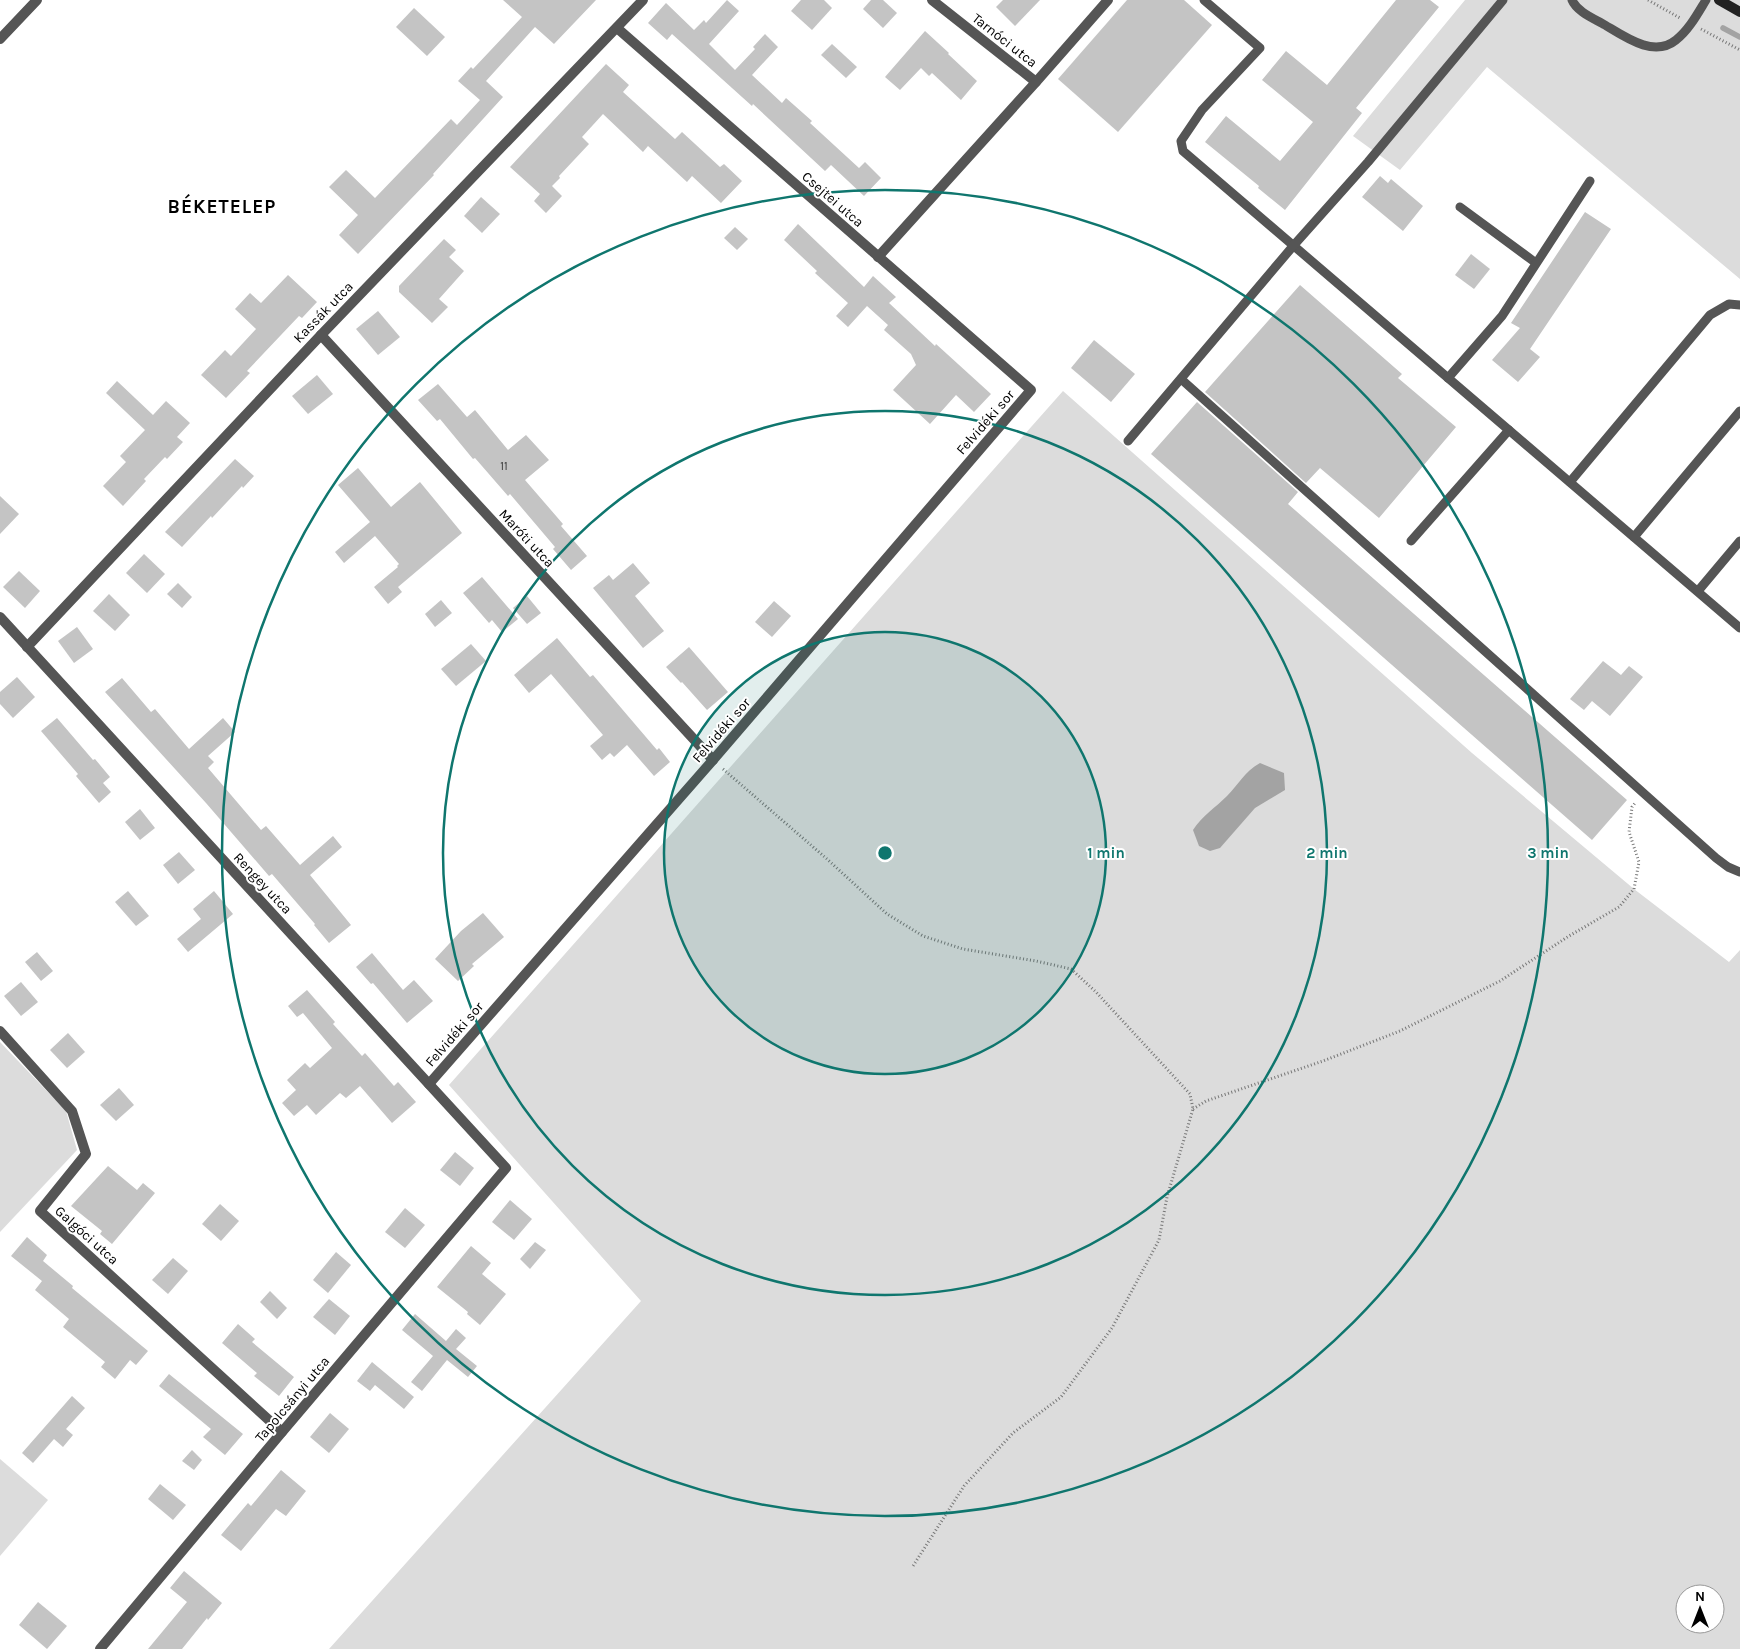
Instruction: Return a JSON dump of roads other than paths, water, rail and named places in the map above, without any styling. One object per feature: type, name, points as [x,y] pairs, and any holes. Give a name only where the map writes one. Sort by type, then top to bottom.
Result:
[{"type":"street","points":[[0,39],[37,0]]},
{"type":"street","name":"Kassák utca","points":[[27,647],[321,335],[643,0]]},
{"type":"street","name":"Tarnóci utca","points":[[932,0],[1036,82]]},
{"type":"street","points":[[878,257],[1108,0]]},
{"type":"street","points":[[1719,0],[1740,12]]},
{"type":"street","name":"Csejtei utca","points":[[617,28],[1031,390]]},
{"type":"street","name":"Maróti utca","points":[[321,335],[713,760]]},
{"type":"street","name":"Felvidéki sor","points":[[429,1084],[713,760],[1031,390]]},
{"type":"street","name":"Rengey utca","points":[[0,617],[506,1168]]},
{"type":"street","name":"Galgóci utca","points":[[0,1032],[72,1111],[86,1154],[40,1210],[282,1432]]},
{"type":"street","name":"Tapolcsányi utca","points":[[100,1649],[506,1168]]},
{"type":"lane","points":[[1204,0],[1260,48],[1202,110],[1181,141],[1183,151],[1740,628]]},
{"type":"lane","points":[[1128,440],[1294,245],[1368,162],[1504,0]]},
{"type":"lane","points":[[1572,0],[1581,10],[1629,40],[1641,45],[1652,46],[1666,46],[1677,40],[1691,24],[1706,0]]},
{"type":"lane","points":[[1448,378],[1502,316],[1590,181]]},
{"type":"lane","points":[[1460,207],[1536,263]]},
{"type":"lane","points":[[1570,482],[1710,315],[1730,304],[1740,305]]},
{"type":"lane","points":[[1181,379],[1716,858],[1728,868],[1740,872]]},
{"type":"lane","points":[[1634,537],[1740,411]]},
{"type":"lane","points":[[1411,541],[1509,430]]},
{"type":"lane","points":[[1698,591],[1740,541]]},
{"type":"waterway","points":[[1723,28],[1740,37]]},
{"type":"district","name":"BÉKETELEP","points":[[222,206]]}]
